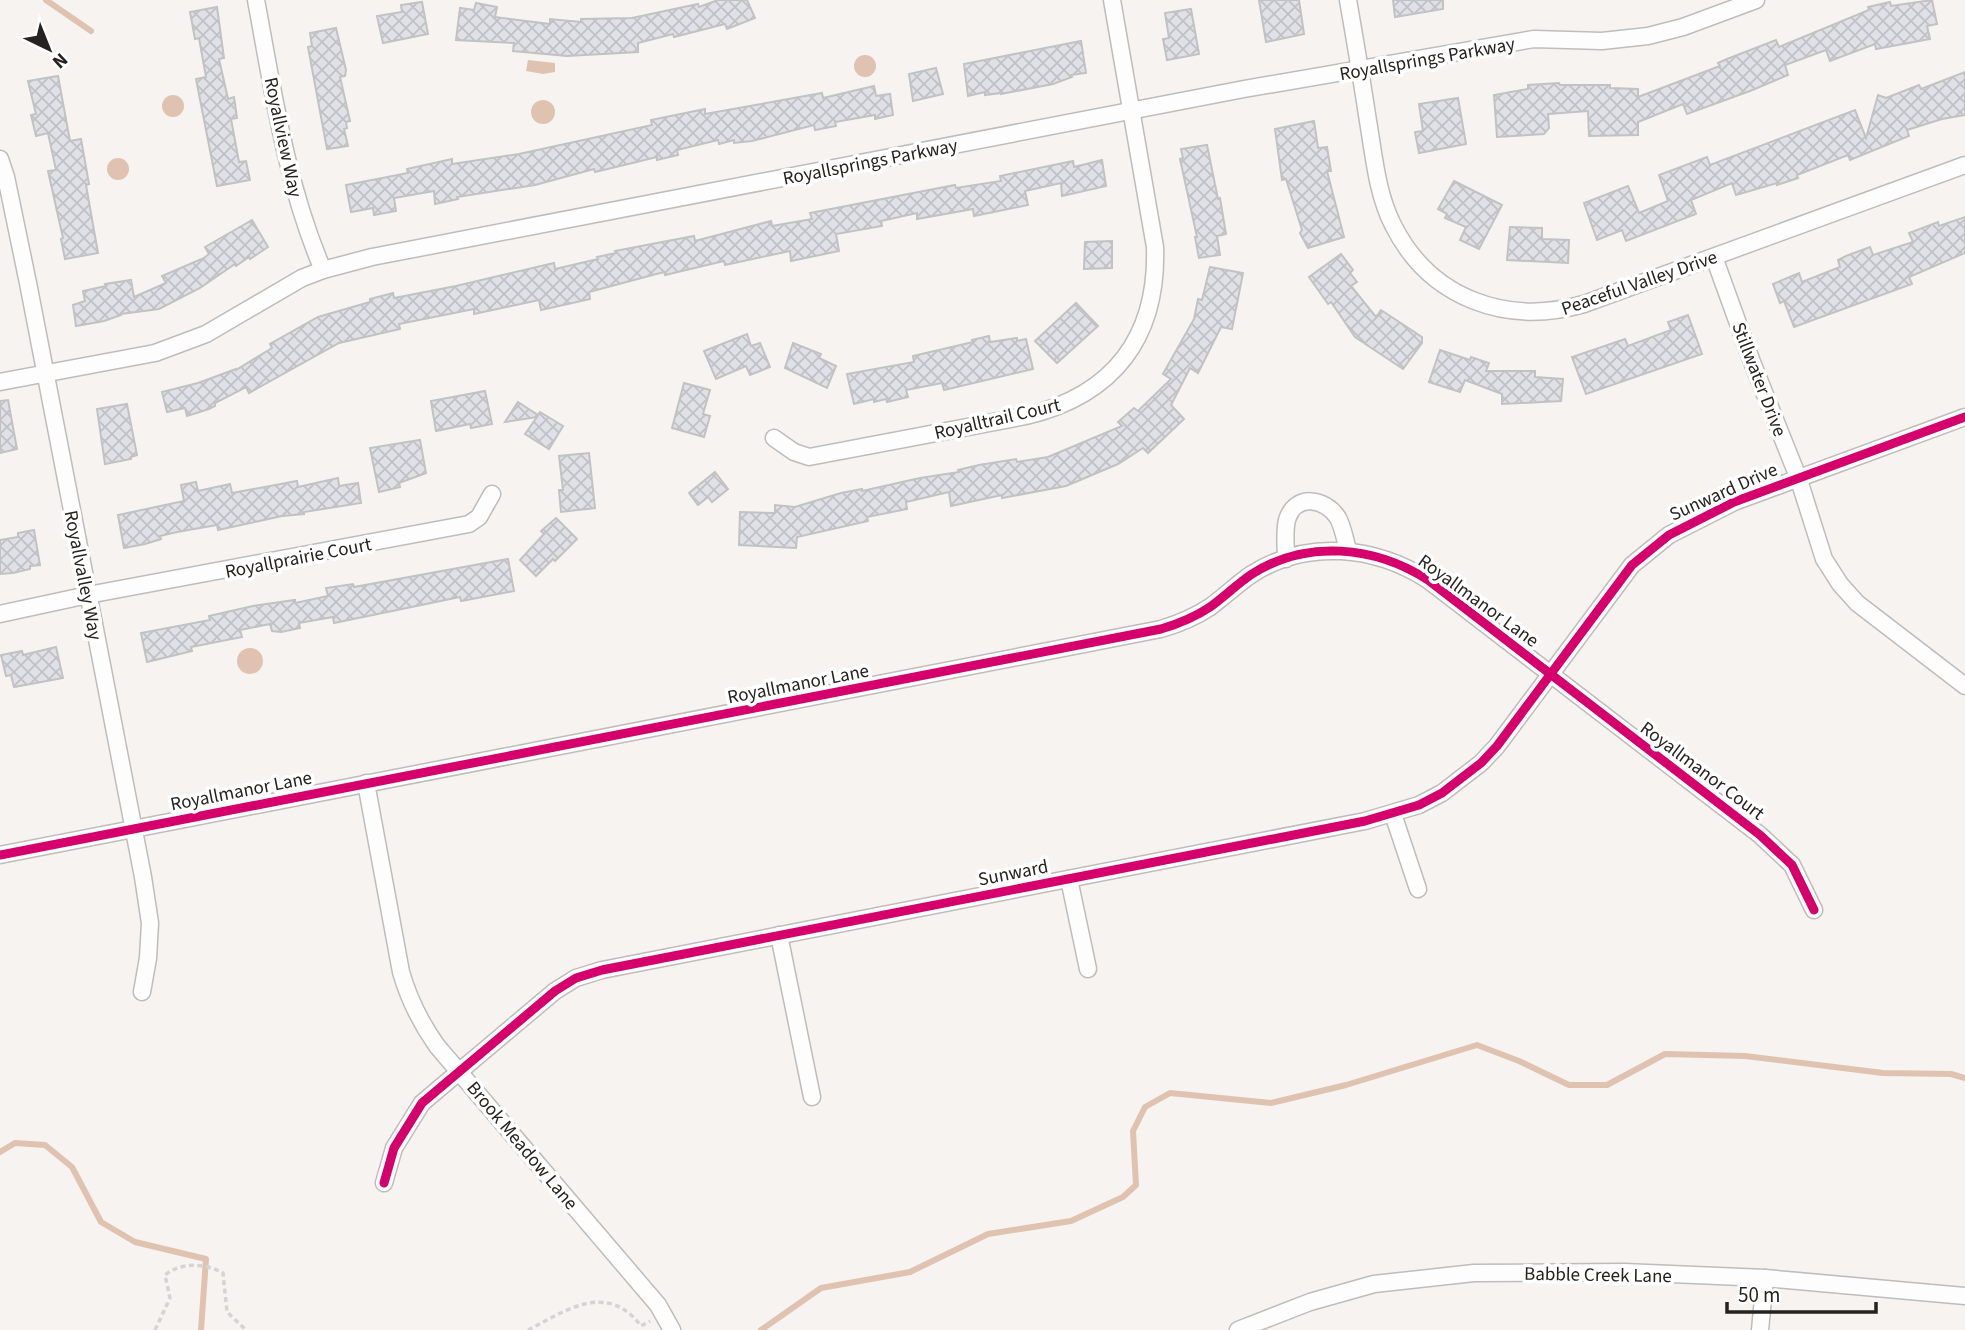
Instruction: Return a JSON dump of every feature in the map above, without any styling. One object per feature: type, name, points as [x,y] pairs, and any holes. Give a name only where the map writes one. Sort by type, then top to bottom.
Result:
[{"type":"street","name":"Royallview Way","points":[[256,0],[292,184],[306,230],[323,270]]},
{"type":"street","name":"Royalltrail Court","points":[[774,438],[794,452],[809,457],[1041,412],[1083,394],[1107,376],[1126,355],[1149,311],[1155,281],[1155,247],[1112,0]]},
{"type":"street","name":"Peaceful Valley Drive","points":[[1348,0],[1375,162],[1384,201],[1394,226],[1425,268],[1465,297],[1495,308],[1517,312],[1557,311],[1584,304],[1965,165]]},
{"type":"street","name":"Royallsprings Parkway","points":[[0,382],[155,353],[190,341],[278,290],[323,270],[410,250],[1244,89],[1534,39],[1602,41],[1670,32],[1756,0]]},
{"type":"street","name":"Royallvalley Way","points":[[0,159],[9,188],[134,829],[150,923],[142,992]]},
{"type":"street","name":"Stillwater Drive","points":[[1714,257],[1798,477],[1824,559],[1840,584],[1857,603],[1965,687]]},
{"type":"street","name":"Sunward Drive","points":[[1550,675],[1632,565],[1669,535],[1734,502],[1965,417]]},
{"type":"street","name":"Royallprairie Court","points":[[0,614],[88,595],[470,524],[479,517],[492,494]]},
{"type":"street","points":[[1286,559],[1287,520],[1294,508],[1304,501],[1317,501],[1330,508],[1339,520],[1348,550]]},
{"type":"street","name":"Royallmanor Lane","points":[[0,855],[1161,629],[1199,614],[1254,572],[1306,553],[1348,550],[1377,555],[1416,572],[1550,675]]},
{"type":"street","name":"Sunward","points":[[384,1183],[394,1148],[422,1103],[555,991],[576,978],[602,970],[1393,814],[1442,793],[1481,763],[1497,746],[1550,675]]},
{"type":"street","name":"Royallmanor Court","points":[[1550,675],[1771,844],[1786,858],[1798,875],[1814,910]]},
{"type":"street","name":"Brook Meadow Lane","points":[[366,783],[401,972],[409,1000],[429,1035],[659,1305],[672,1330]]},
{"type":"street","points":[[1393,814],[1418,889]]},
{"type":"street","points":[[1069,879],[1088,969]]},
{"type":"street","points":[[779,935],[812,1097]]},
{"type":"street","name":"Babble Creek Lane","points":[[1238,1330],[1310,1302],[1374,1284],[1474,1273],[1624,1272],[1765,1278],[1965,1296]]},
{"type":"street","points":[[1760,1330],[1765,1278]]},
{"type":"path","points":[[155,1330],[170,1298],[165,1275],[178,1266],[217,1269],[223,1273],[227,1312],[246,1330]]},
{"type":"path","points":[[528,1330],[593,1301],[608,1302],[622,1308],[641,1326],[664,1314]]},
{"type":"shaded area","points":[[865,55],[873,58],[876,66],[873,74],[865,77],[857,74],[854,66],[857,58]]},
{"type":"shaded area","points":[[528,60],[555,63],[555,72],[543,74],[526,71]]},
{"type":"shaded area","points":[[173,95],[181,98],[184,106],[181,114],[173,117],[165,114],[162,106],[165,98]]},
{"type":"shaded area","points":[[543,100],[552,103],[555,112],[552,121],[543,124],[534,121],[531,112],[534,103]]},
{"type":"shaded area","points":[[118,158],[126,161],[129,169],[126,177],[118,180],[110,177],[107,169],[110,161]]},
{"type":"shaded area","points":[[250,648],[259,652],[263,661],[259,670],[250,674],[241,670],[237,661],[241,652]]},
{"type":"building","points":[[718,0],[747,0],[755,18],[727,29],[725,24],[638,43],[638,52],[567,56],[513,51],[514,43],[456,40],[460,8],[474,10],[476,3],[497,7],[495,17],[550,24],[550,19],[581,22],[581,19],[632,18],[698,4],[699,7]]},
{"type":"building","points":[[1259,0],[1299,0],[1304,34],[1266,42]]},
{"type":"building","points":[[1393,0],[1443,0],[1443,9],[1395,17]]},
{"type":"building","points":[[1932,0],[1937,24],[1927,26],[1930,39],[1876,49],[1875,44],[1830,61],[1826,50],[1785,65],[1788,75],[1750,91],[1687,114],[1683,104],[1638,122],[1638,135],[1589,136],[1588,111],[1548,114],[1549,128],[1544,134],[1497,137],[1494,95],[1528,89],[1528,85],[1559,83],[1638,89],[1638,97],[1720,66],[1718,63],[1776,40],[1779,47],[1869,10],[1868,7],[1890,2],[1891,6]]},
{"type":"building","points":[[422,2],[428,34],[383,43],[377,16],[402,12],[401,5]]},
{"type":"building","points":[[217,7],[224,58],[219,59],[228,99],[234,97],[237,118],[231,119],[239,162],[246,161],[250,180],[217,186],[196,79],[206,77],[199,38],[195,39],[190,12]]},
{"type":"building","points":[[1191,9],[1199,54],[1167,60],[1163,39],[1169,38],[1165,13]]},
{"type":"building","points":[[336,28],[346,70],[345,76],[340,77],[350,121],[346,122],[347,128],[344,129],[348,146],[327,149],[308,47],[312,46],[310,33]]},
{"type":"building","points":[[1081,41],[1086,73],[1071,75],[1072,77],[1053,84],[1001,94],[985,95],[985,92],[968,96],[964,64]]},
{"type":"building","points":[[936,68],[943,94],[913,101],[909,74]]},
{"type":"building","points":[[1965,72],[1965,115],[1907,130],[1909,136],[1850,160],[1848,155],[1777,185],[1736,195],[1732,183],[1691,200],[1696,214],[1626,241],[1622,230],[1597,240],[1584,203],[1628,186],[1639,213],[1668,201],[1659,175],[1707,157],[1710,165],[1855,110],[1866,138],[1878,95],[1886,98],[1919,85],[1921,89]]},
{"type":"building","points":[[58,76],[70,141],[81,139],[98,253],[65,259],[48,171],[56,170],[48,133],[36,136],[31,115],[36,114],[28,81]]},
{"type":"building","points":[[874,86],[876,96],[890,94],[893,115],[875,119],[875,115],[835,122],[836,126],[815,130],[814,125],[752,141],[734,143],[734,140],[719,144],[718,140],[677,150],[678,155],[657,160],[657,157],[595,172],[594,169],[535,185],[457,197],[458,199],[435,204],[434,191],[394,198],[396,211],[374,215],[373,208],[351,212],[346,185],[408,173],[407,169],[452,159],[452,164],[519,154],[652,125],[651,120],[705,109],[705,114],[822,93],[823,98]]},
{"type":"building","points":[[1458,98],[1466,144],[1419,153],[1415,132],[1423,131],[1419,104]]},
{"type":"building","points":[[1314,121],[1318,148],[1327,147],[1331,171],[1327,171],[1344,237],[1308,248],[1300,233],[1302,230],[1286,179],[1282,180],[1275,129]]},
{"type":"building","points":[[1207,145],[1226,234],[1217,236],[1220,255],[1199,258],[1180,159],[1183,158],[1181,149]]},
{"type":"building","points":[[1102,160],[1106,186],[1062,196],[1061,183],[1025,191],[1028,205],[974,216],[973,209],[917,219],[917,213],[881,221],[882,226],[836,234],[839,251],[791,261],[790,251],[725,265],[724,261],[665,275],[664,272],[589,292],[590,299],[541,310],[539,300],[474,314],[474,309],[399,324],[400,329],[339,343],[249,393],[246,387],[209,409],[187,416],[185,408],[167,412],[162,392],[236,370],[272,348],[270,344],[318,317],[370,302],[370,299],[393,293],[394,298],[456,286],[554,263],[555,269],[598,259],[597,257],[616,253],[615,251],[694,236],[695,241],[771,221],[772,226],[812,219],[810,213],[955,185],[956,188],[1001,181],[1000,176],[1073,161],[1074,167]]},
{"type":"building","points":[[1454,181],[1502,205],[1479,249],[1460,240],[1466,227],[1445,218],[1447,214],[1438,209]]},
{"type":"building","points":[[1965,217],[1965,253],[1909,277],[1912,284],[1794,327],[1784,301],[1780,303],[1773,284],[1799,273],[1802,282],[1840,267],[1838,260],[1846,256],[1870,247],[1873,255],[1913,242],[1909,233],[1938,222],[1939,226]]},
{"type":"building","points":[[252,220],[268,247],[250,259],[249,257],[236,266],[235,264],[200,288],[159,309],[121,314],[104,321],[76,326],[73,305],[85,301],[83,291],[131,280],[134,297],[166,283],[162,276],[204,258],[209,254],[205,247]]},
{"type":"building","points":[[1510,227],[1542,228],[1542,239],[1569,240],[1568,263],[1507,260]]},
{"type":"building","points":[[1112,241],[1112,268],[1084,269],[1085,242]]},
{"type":"building","points":[[1341,254],[1353,270],[1350,273],[1357,282],[1351,286],[1376,317],[1381,310],[1422,337],[1422,343],[1403,369],[1355,337],[1331,302],[1328,304],[1309,277]]},
{"type":"building","points":[[1210,267],[1243,273],[1232,329],[1221,327],[1198,373],[1190,368],[1171,405],[1184,419],[1148,453],[1143,448],[1118,464],[1066,486],[951,506],[949,492],[906,502],[907,509],[867,517],[868,521],[797,537],[796,548],[739,545],[740,512],[775,513],[775,505],[795,507],[841,493],[959,472],[958,470],[979,465],[1048,457],[1122,426],[1118,422],[1134,408],[1138,411],[1171,379],[1163,374],[1194,319]]},
{"type":"building","points":[[1076,303],[1098,326],[1057,363],[1035,341]]},
{"type":"building","points":[[1688,315],[1702,354],[1586,394],[1572,357],[1625,339],[1628,346],[1671,330],[1668,322]]},
{"type":"building","points":[[747,334],[751,346],[760,343],[770,367],[750,375],[746,366],[716,379],[704,351]]},
{"type":"building","points":[[989,336],[990,342],[1026,339],[1033,369],[944,390],[942,383],[906,390],[908,397],[887,402],[886,399],[874,402],[874,399],[854,404],[847,374],[914,362],[913,356]]},
{"type":"building","points":[[793,343],[821,354],[819,358],[836,366],[827,388],[785,368]]},
{"type":"building","points":[[1440,350],[1489,363],[1486,371],[1535,371],[1535,377],[1563,379],[1561,401],[1502,404],[1502,394],[1465,380],[1460,392],[1429,382]]},
{"type":"building","points":[[684,383],[710,390],[703,414],[710,416],[704,437],[672,428]]},
{"type":"building","points":[[485,391],[492,424],[471,428],[470,424],[436,431],[431,401]]},
{"type":"building","points":[[8,400],[17,449],[0,453],[0,401]]},
{"type":"building","points":[[518,402],[563,426],[549,449],[525,434],[537,417],[505,422]]},
{"type":"building","points":[[127,404],[137,455],[131,459],[105,464],[97,409]]},
{"type":"building","points":[[420,440],[426,473],[399,483],[400,487],[379,492],[370,448]]},
{"type":"building","points":[[589,453],[595,508],[561,512],[559,490],[563,490],[559,456]]},
{"type":"building","points":[[715,472],[728,489],[712,502],[708,497],[698,505],[689,493]]},
{"type":"building","points":[[338,478],[339,486],[358,483],[361,503],[218,530],[217,525],[177,532],[160,536],[161,539],[145,544],[124,548],[118,515],[184,501],[181,485],[196,482],[198,491],[230,484],[232,493],[297,481],[298,487]]},
{"type":"building","points":[[556,518],[577,539],[536,576],[520,560],[544,534],[541,531]]},
{"type":"building","points":[[34,530],[40,565],[0,574],[0,540],[18,537],[18,533]]},
{"type":"building","points":[[508,559],[514,591],[461,601],[460,597],[334,623],[333,617],[299,623],[300,628],[281,632],[272,631],[270,624],[240,630],[242,637],[191,647],[192,651],[147,662],[141,633],[210,620],[209,616],[253,606],[295,600],[295,603],[328,596],[326,588],[353,584],[354,587]]},
{"type":"building","points":[[56,647],[63,678],[14,687],[11,675],[6,676],[1,655],[22,651],[23,655]]},
{"type":"waterway","points":[[46,0],[91,31]]},
{"type":"waterway","points":[[761,1330],[821,1288],[910,1272],[988,1234],[1071,1221],[1123,1197],[1136,1185],[1133,1131],[1145,1107],[1170,1093],[1271,1103],[1346,1085],[1477,1045],[1569,1085],[1607,1085],[1665,1054],[1745,1056],[1883,1073],[1951,1074],[1965,1078]]},
{"type":"waterway","points":[[0,1152],[15,1143],[45,1145],[72,1167],[101,1222],[135,1242],[206,1259],[201,1330]]},
{"type":"cycle path","points":[[384,1183],[394,1148],[422,1103],[555,991],[576,978],[602,970],[1365,821],[1419,805],[1442,793],[1481,763],[1497,746],[1632,565],[1669,535],[1734,502],[1965,417]]},
{"type":"cycle path","points":[[0,855],[1161,629],[1204,611],[1252,574],[1273,563],[1295,555],[1341,551],[1386,560],[1428,580],[1760,835],[1792,865],[1814,910]]}]
